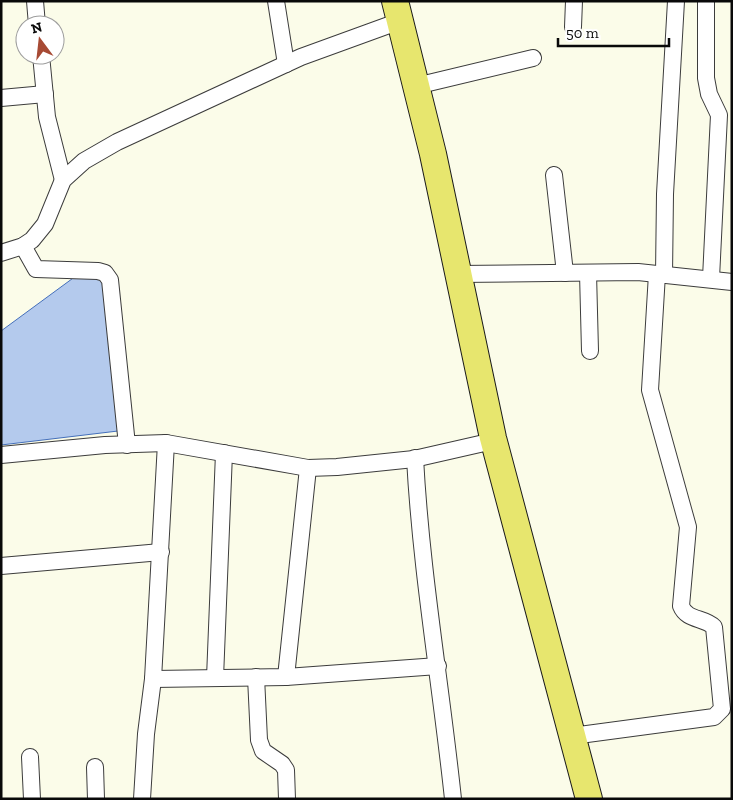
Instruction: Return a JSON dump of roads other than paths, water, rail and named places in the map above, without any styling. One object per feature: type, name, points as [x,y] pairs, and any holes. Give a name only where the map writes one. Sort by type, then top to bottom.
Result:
[{"type":"main road","points":[[397,7],[494,441],[589,799]]},
{"type":"street","points":[[35,1],[36,15]]},
{"type":"street","points":[[276,1],[286,64]]},
{"type":"street","points":[[573,27],[574,1]]},
{"type":"street","points":[[572,736],[714,717],[722,709],[714,627],[709,623],[688,616],[682,606],[688,527],[650,390],[660,274],[676,1]]},
{"type":"street","points":[[706,1],[706,78],[709,94],[719,115],[711,278]]},
{"type":"street","points":[[1,253],[23,246],[32,240],[45,224],[63,180],[84,161],[117,142],[286,64],[347,39],[397,7]]},
{"type":"street","points":[[416,86],[533,58]]},
{"type":"street","points":[[42,65],[47,117],[63,180]]},
{"type":"street","points":[[1,98],[45,94]]},
{"type":"street","points":[[554,175],[565,273]]},
{"type":"street","points":[[23,246],[36,269],[98,271],[105,273],[110,280],[127,444]]},
{"type":"street","points":[[588,273],[590,351]]},
{"type":"street","points":[[458,274],[660,274],[711,278],[732,282]]},
{"type":"street","points":[[1,455],[127,444],[166,443],[308,468],[337,467],[415,458],[494,441]]},
{"type":"street","points":[[142,799],[146,734],[153,679],[166,443]]},
{"type":"street","points":[[215,678],[224,453]]},
{"type":"street","points":[[415,458],[417,507],[453,799]]},
{"type":"street","points":[[286,677],[308,468]]},
{"type":"street","points":[[1,566],[161,552]]},
{"type":"street","points":[[153,679],[286,677],[438,666]]},
{"type":"street","points":[[256,678],[259,740],[262,751],[282,764],[286,770],[287,799]]},
{"type":"street","points":[[30,757],[32,799]]},
{"type":"street","points":[[95,767],[96,799]]},
{"type":"water","points":[[80,273],[104,279],[118,431],[1,445],[1,331]]}]
